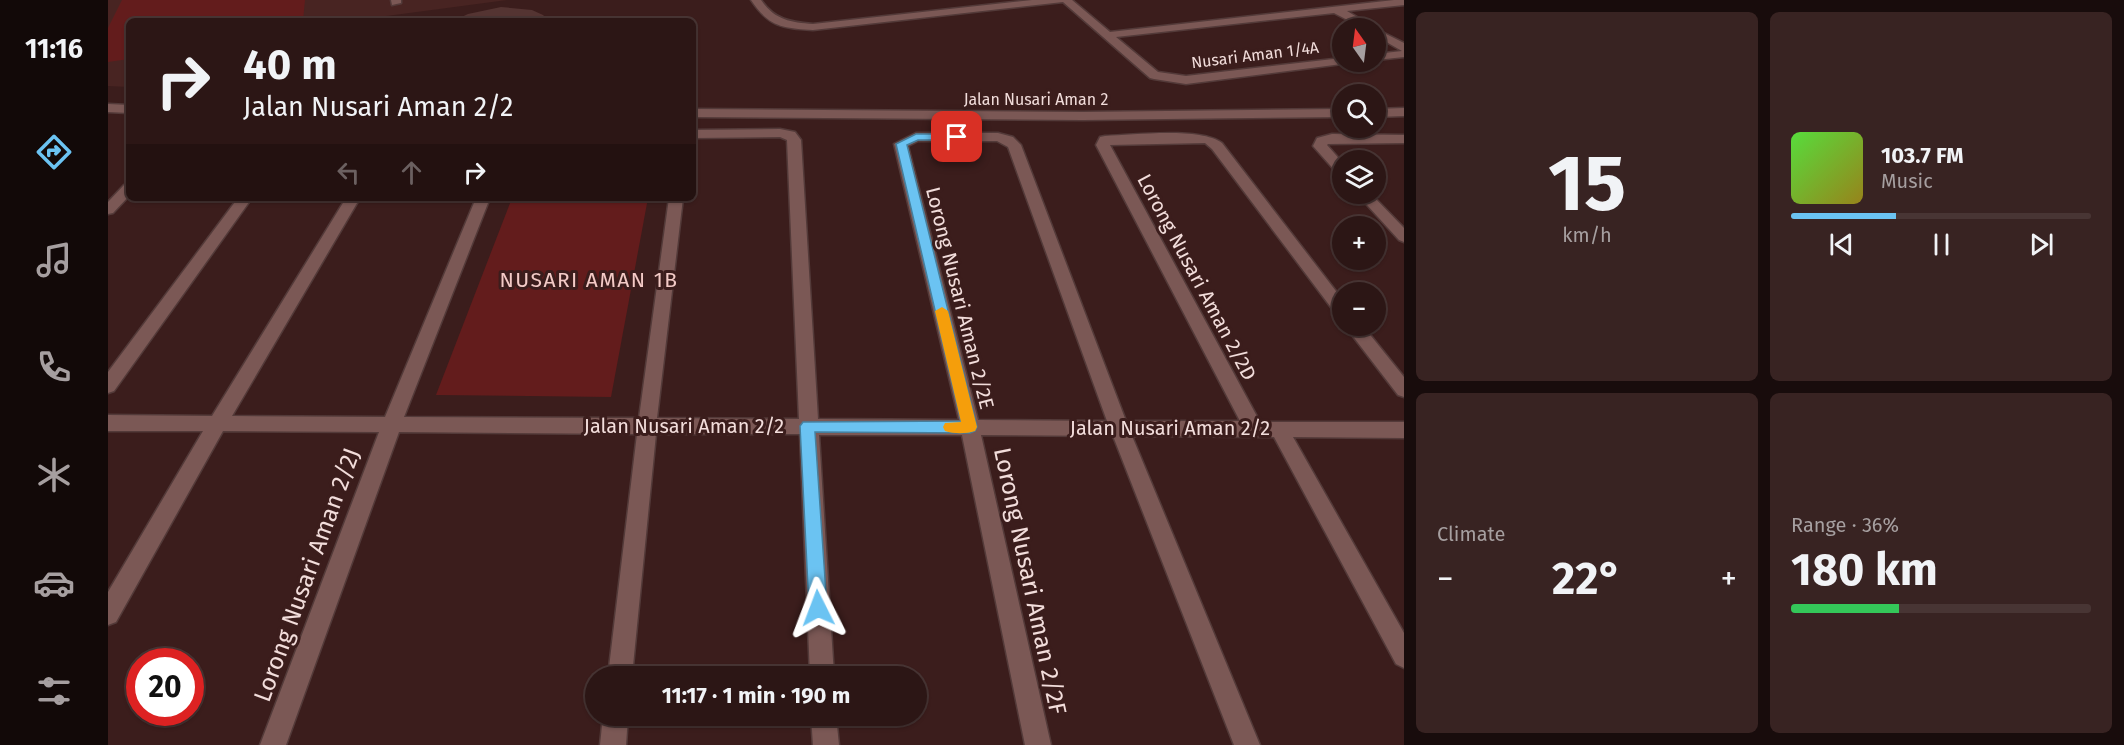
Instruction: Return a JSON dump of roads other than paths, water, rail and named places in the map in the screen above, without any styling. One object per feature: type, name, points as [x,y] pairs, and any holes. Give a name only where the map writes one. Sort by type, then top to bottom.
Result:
[{"type":"street","points":[[756,0],[765,15],[780,25],[813,27],[1060,0]]},
{"type":"street","points":[[1066,0],[1107,35],[1404,2]]},
{"type":"street","points":[[1321,0],[1352,18]]},
{"type":"street","name":"Nusari Aman 1/4A","points":[[1107,35],[1154,75],[1171,79],[1186,80],[1332,62]]},
{"type":"street","points":[[1386,38],[1404,48]]},
{"type":"street","points":[[1386,56],[1404,54]]},
{"type":"street","points":[[108,108],[126,109]]},
{"type":"street","points":[[1386,113],[1404,112]]},
{"type":"street","name":"Jalan Nusari Aman 2","points":[[696,113],[1071,116],[1332,113]]},
{"type":"street","points":[[696,134],[780,133],[790,135],[794,140],[821,666]]},
{"type":"street","name":"Lorong Nusari Aman 2/2E","points":[[970,427],[901,144],[916,137],[998,137],[1014,145],[1119,428]]},
{"type":"street","name":"Lorong Nusari Aman 2/2D","points":[[1254,429],[1103,145],[1105,140],[1198,138],[1209,140],[1217,146],[1332,297]]},
{"type":"street","points":[[1332,159],[1320,146],[1322,141],[1332,138],[1404,139]]},
{"type":"street","points":[[108,210],[126,191]]},
{"type":"street","points":[[108,386],[243,201]]},
{"type":"street","points":[[108,614],[217,424],[351,201]]},
{"type":"street","name":"Lorong Nusari Aman 2/2J","points":[[273,745],[393,424],[482,201]]},
{"type":"street","points":[[621,666],[647,426],[676,201]]},
{"type":"street","points":[[1373,204],[1404,237]]},
{"type":"street","points":[[1362,336],[1404,390]]},
{"type":"street","name":"Jalan Nusari Aman 2/2","points":[[108,423],[1404,430]]},
{"type":"street","name":"Lorong Nusari Aman 2/2F","points":[[970,427],[1038,745]]},
{"type":"street","points":[[1119,428],[1247,745]]},
{"type":"street","points":[[1279,429],[1404,656]]},
{"type":"street","points":[[613,745],[615,726]]},
{"type":"street","points":[[825,726],[826,745]]},
{"type":"district","name":"NUSARI AMAN 1B","points":[[589,280]]}]
